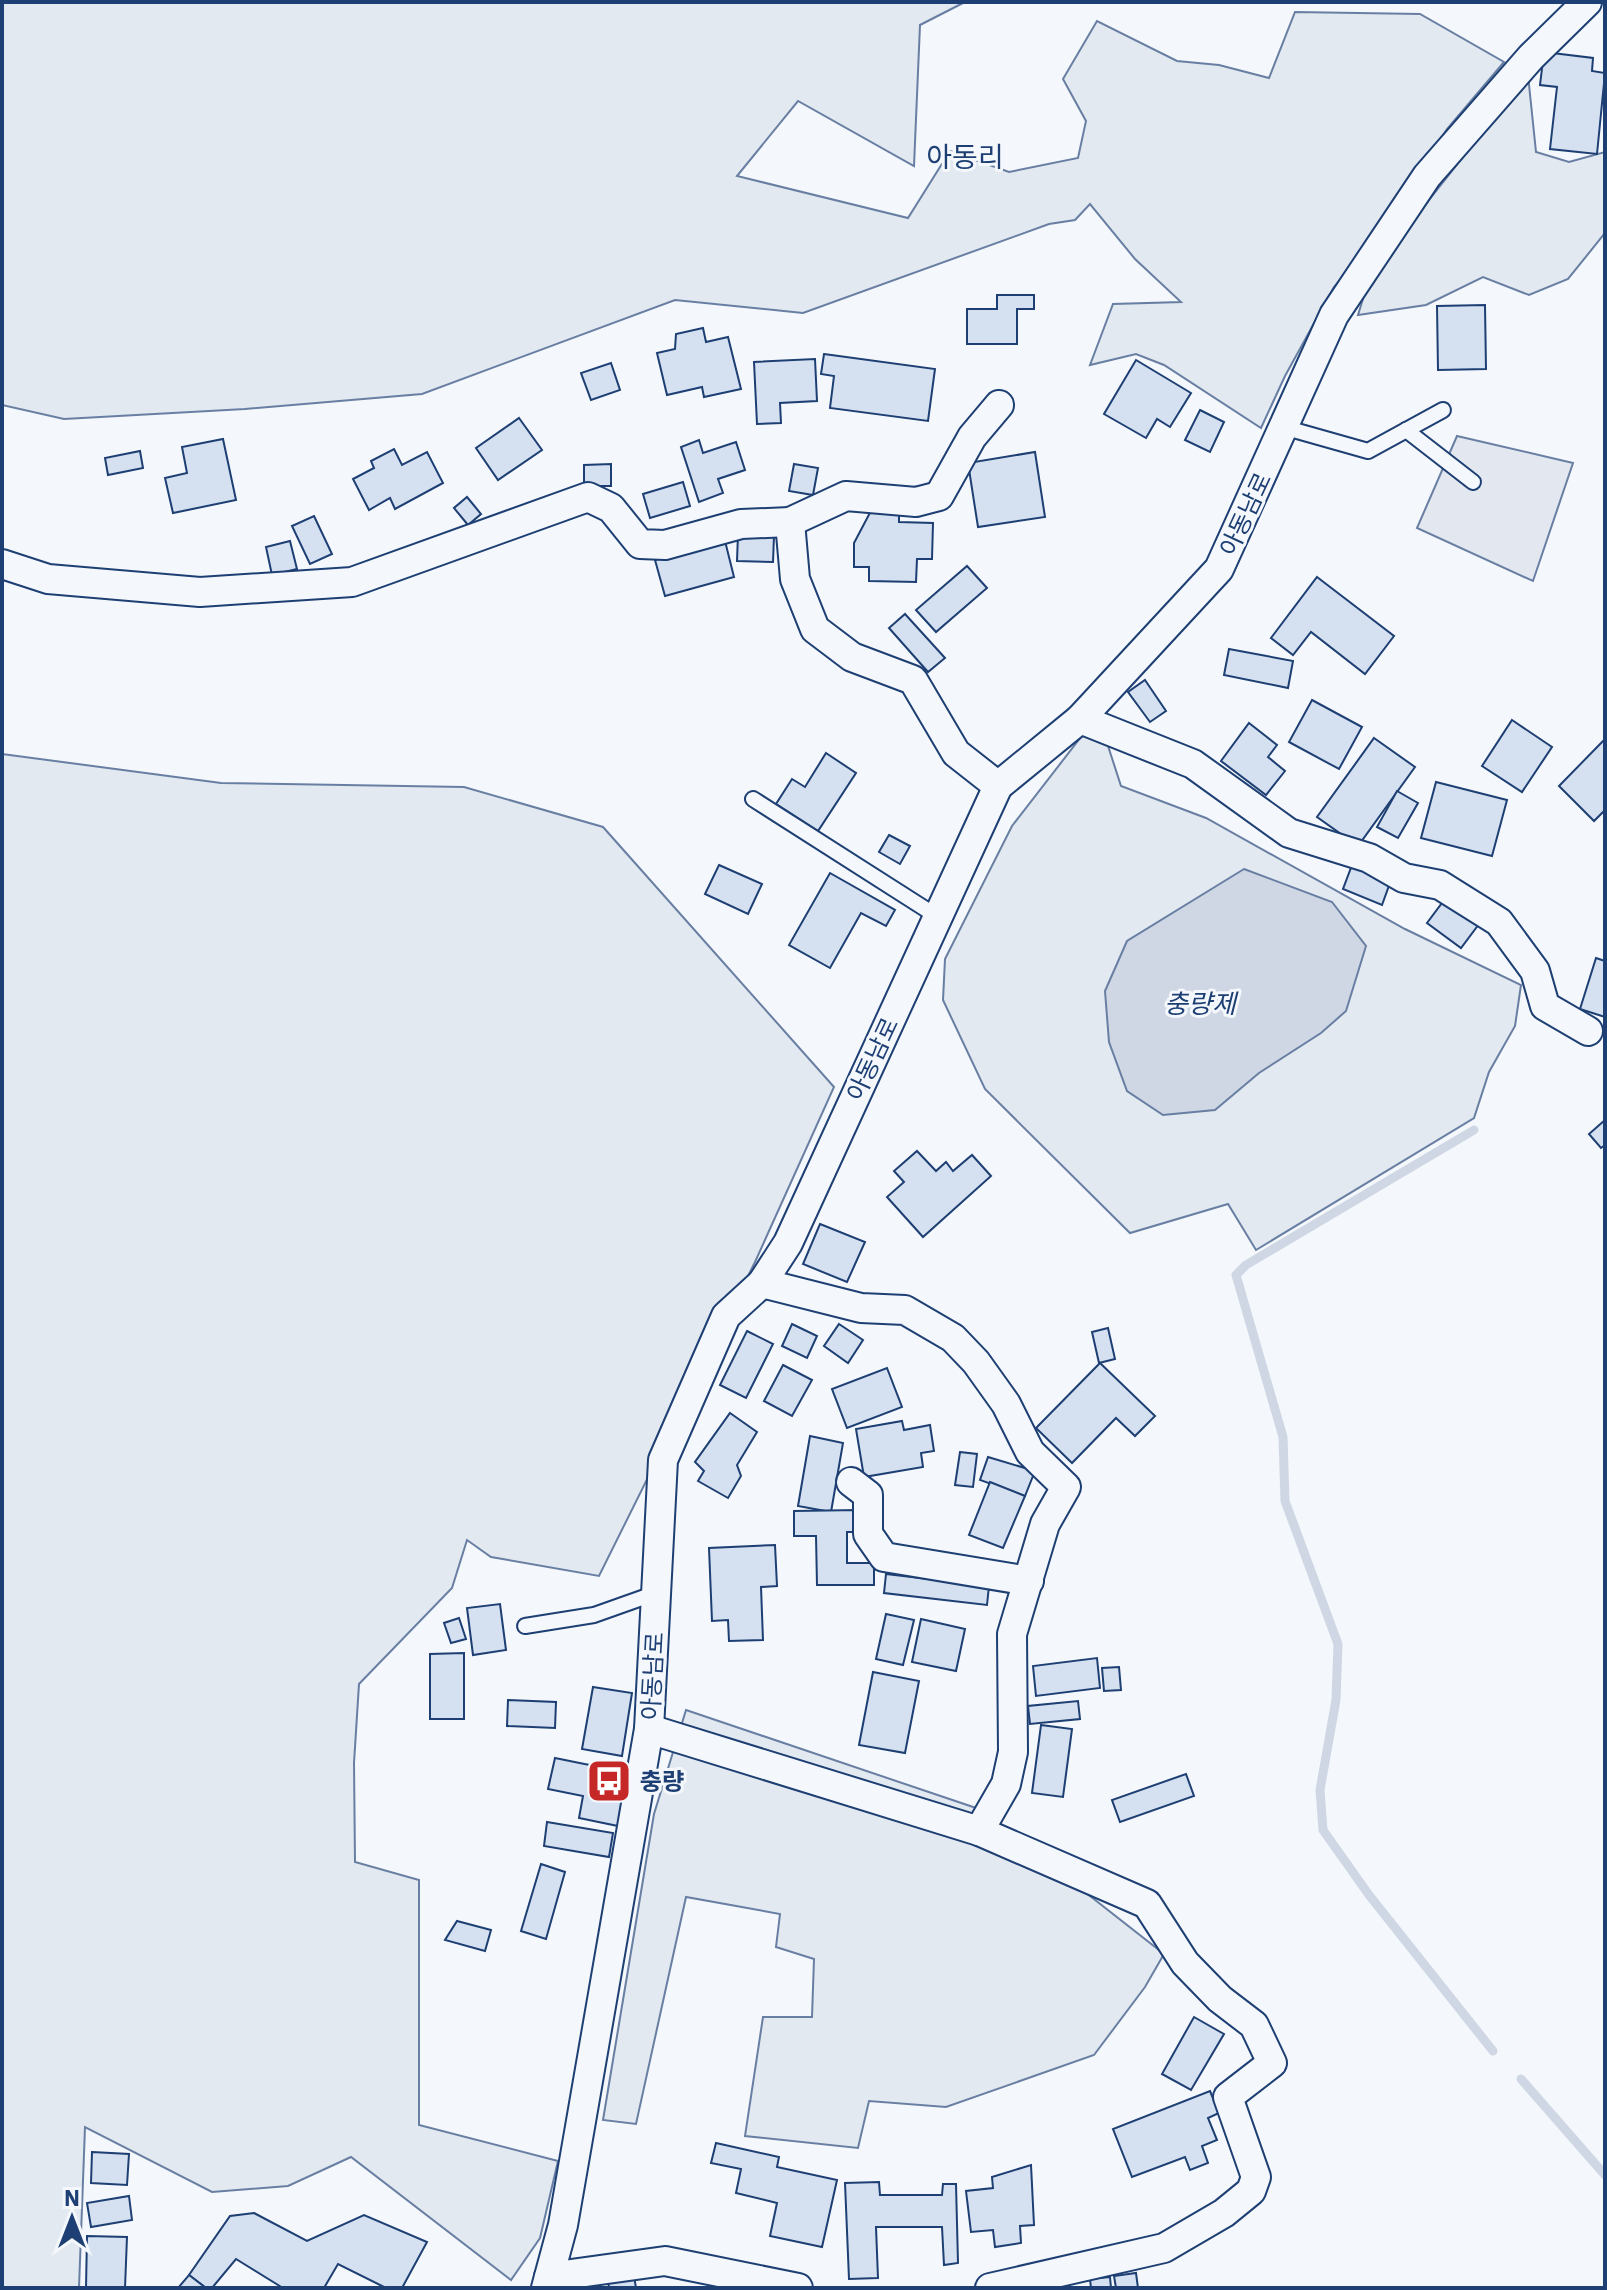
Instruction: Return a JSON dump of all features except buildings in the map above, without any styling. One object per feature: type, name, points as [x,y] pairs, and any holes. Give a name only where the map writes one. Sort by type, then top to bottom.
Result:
[{"type":"street","name":"아동남로","points":[[548,2283],[563,2225],[649,1729],[663,1460],[726,1316],[762,1283],[788,1243],[998,786],[1080,719],[1219,569],[1334,315],[1427,176],[1531,57],[1559,14],[1587,2]]},
{"type":"street","points":[[2,564],[48,579],[200,592],[352,582],[588,497],[611,508],[640,544],[665,545],[741,524],[790,522],[846,496],[916,502],[939,496],[972,437],[999,405]]},
{"type":"street","points":[[790,522],[795,579],[815,629],[852,657],[913,680],[956,753],[998,786]]},
{"type":"street","points":[[1080,719],[1193,764],[1289,833],[1369,858],[1404,878],[1440,885],[1499,922],[1535,971],[1545,1006],[1588,1031]]},
{"type":"street","points":[[762,1283],[861,1308],[905,1310],[953,1338],[976,1362],[1006,1404],[1030,1452],[1066,1487],[1045,1524],[1012,1634],[1013,1752],[1006,1784],[979,1831]]},
{"type":"street","points":[[851,1482],[868,1495],[868,1534],[884,1557],[1029,1581]]},
{"type":"street","points":[[649,1729],[979,1831],[1147,1904],[1185,1963],[1220,1999],[1254,2025],[1272,2063],[1228,2097],[1256,2177],[1251,2191],[1224,2213],[1164,2248],[990,2288]]},
{"type":"street","points":[[548,2283],[665,2261],[798,2288]]},
{"type":"lane","points":[[1283,427],[1368,451],[1443,410]]},
{"type":"lane","points":[[1406,430],[1473,482]]},
{"type":"lane","points":[[753,799],[938,917]]},
{"type":"lane","points":[[525,1626],[594,1615],[656,1593]]},
{"type":"shaded area","points":[[2,2],[965,2],[920,25],[914,166],[798,101],[737,176],[908,218],[950,151],[1009,172],[1078,158],[1086,121],[1063,79],[1097,21],[1177,61],[1219,65],[1269,78],[1295,12],[1420,14],[1504,62],[1447,129],[1360,258],[1334,287],[1285,376],[1261,428],[1164,365],[1136,354],[1090,365],[1113,304],[1181,302],[1135,259],[1090,204],[1075,220],[1049,224],[803,313],[675,300],[422,394],[245,409],[64,419],[2,405]]},
{"type":"shaded area","points":[[1528,75],[1536,152],[1569,162],[1605,152],[1605,233],[1568,279],[1529,295],[1483,277],[1426,305],[1358,315],[1371,273]]},
{"type":"shaded area","points":[[1457,436],[1573,463],[1533,581],[1417,528]]},
{"type":"shaded area","points":[[1098,715],[1121,786],[1206,818],[1405,929],[1521,985],[1515,1026],[1489,1072],[1474,1118],[1256,1250],[1228,1204],[1130,1233],[985,1089],[943,1000],[945,959],[1012,826]]},
{"type":"shaded area","points":[[2,754],[221,783],[464,787],[603,827],[834,1087],[755,1262],[599,1576],[491,1557],[467,1540],[452,1588],[359,1684],[354,1763],[355,1862],[419,1880],[419,2125],[558,2161],[540,2238],[511,2280],[351,2157],[288,2186],[212,2192],[85,2127],[79,2288],[2,2288]]},
{"type":"shaded area","points":[[686,1710],[979,1809],[1164,1954],[1145,1987],[1094,2055],[946,2107],[869,2101],[858,2148],[745,2136],[763,2017],[812,2017],[814,1959],[776,1947],[780,1914],[686,1897],[636,2124],[603,2120],[654,1814]]},
{"type":"water","name":"충량제","points":[[1244,869],[1332,902],[1366,946],[1346,1011],[1321,1033],[1259,1073],[1215,1110],[1163,1115],[1127,1091],[1109,1042],[1105,991],[1127,941]]},
{"type":"waterway","points":[[1474,1130],[1246,1265],[1236,1275],[1283,1437],[1285,1501],[1338,1644],[1336,1700],[1320,1790],[1323,1830],[1369,1895],[1493,2051]]},
{"type":"waterway","points":[[1521,2079],[1605,2175]]},
{"type":"place","name":"충량","points":[[609,1781]]},
{"type":"district","name":"아동리","points":[[965,156]]}]
